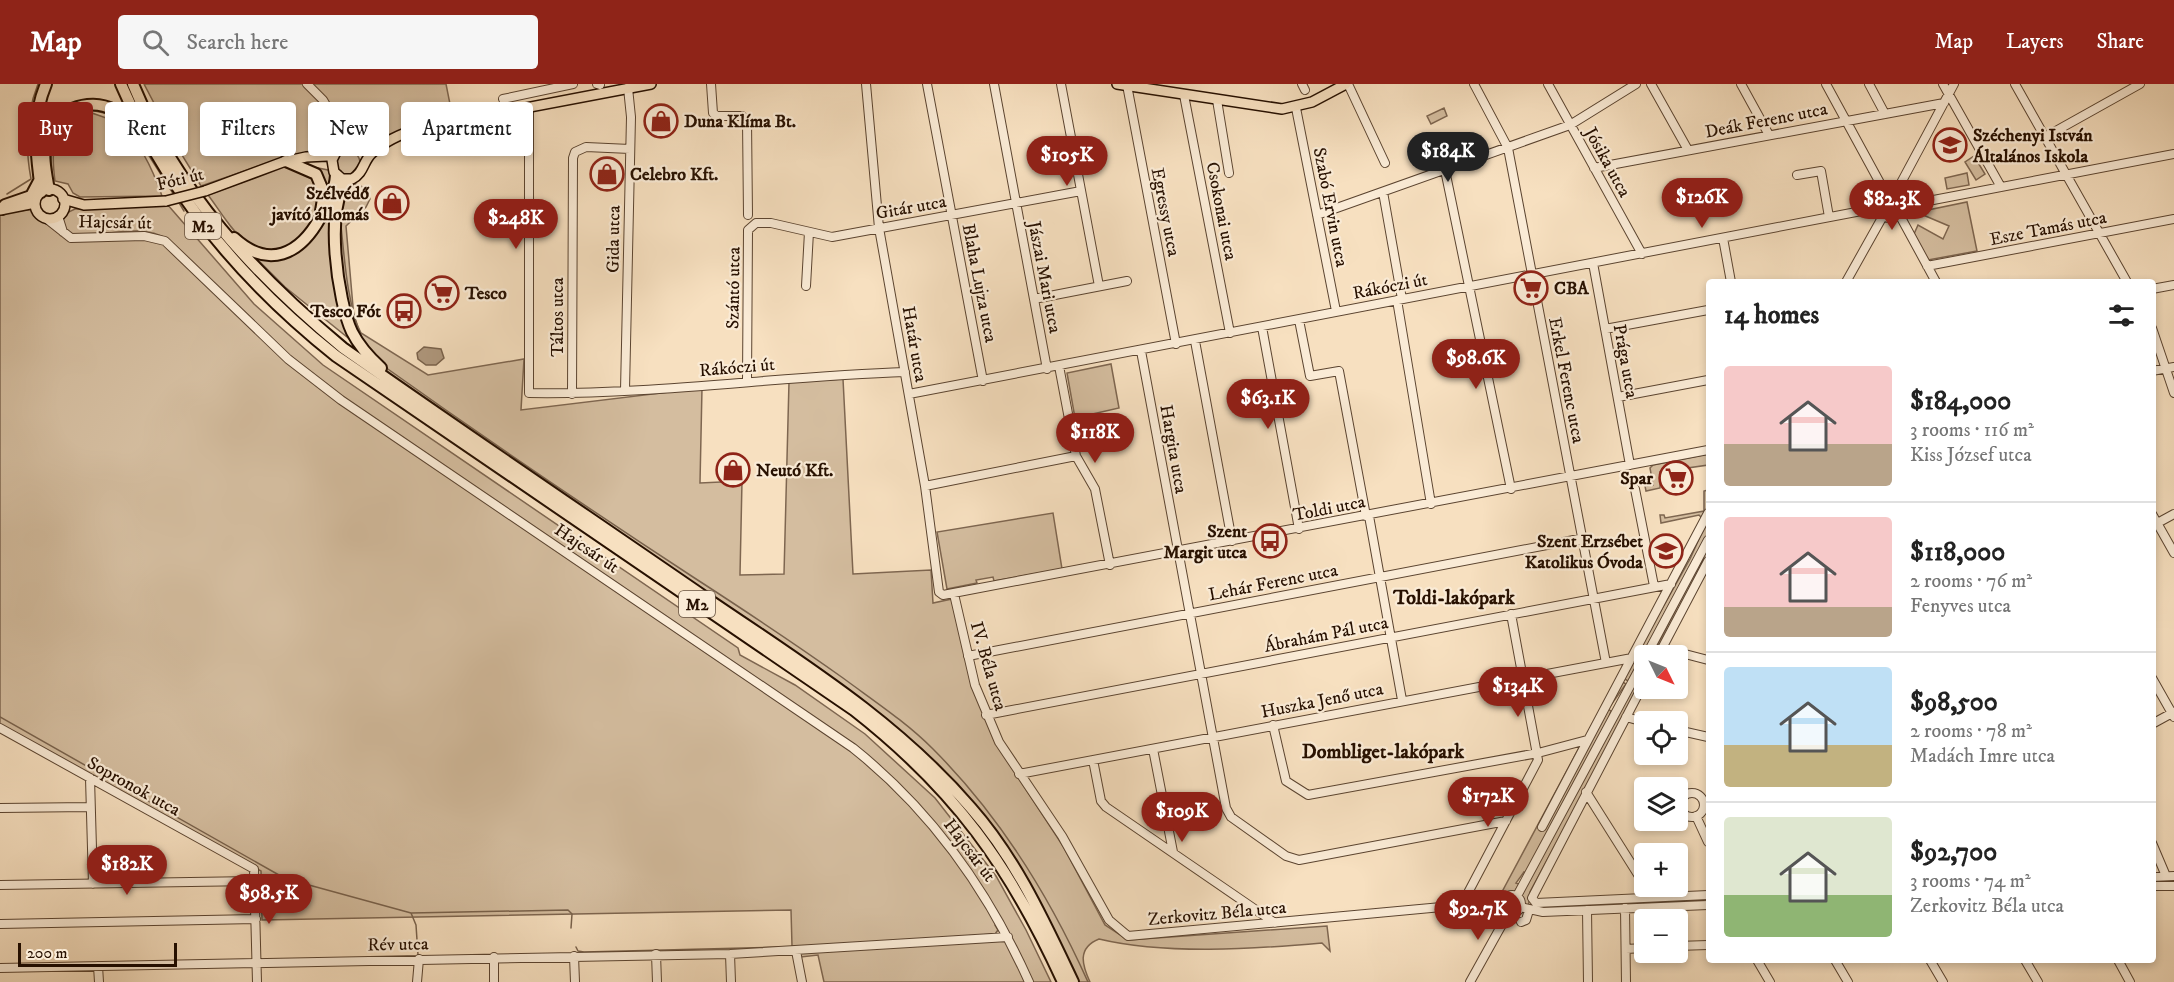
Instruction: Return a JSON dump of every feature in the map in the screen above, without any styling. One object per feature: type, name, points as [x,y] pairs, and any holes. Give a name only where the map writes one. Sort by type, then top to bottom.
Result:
[{"type":"highway","points":[[45,191],[40,181],[34,131],[37,110],[46,84]]},
{"type":"highway","name":"M2","points":[[121,84],[130,102]]},
{"type":"highway","name":"M2","points":[[133,84],[165,149],[209,216],[240,253],[288,302],[343,348],[808,667],[901,735],[973,810],[1002,849],[1034,900],[1073,982]]},
{"type":"highway","points":[[45,191],[46,139],[53,124],[72,108],[98,105],[105,107]]},
{"type":"highway","name":"M2","points":[[157,156],[177,190],[221,247],[261,291],[309,334],[541,497],[803,674],[894,743],[965,815],[994,853],[1026,907],[1063,982]]},
{"type":"highway","points":[[286,161],[310,170],[319,179],[324,193],[320,218]]},
{"type":"highway","points":[[209,216],[242,245],[254,252],[272,255],[285,253],[302,244],[320,218],[334,190],[334,171]]},
{"type":"highway","points":[[349,180],[338,195],[335,215],[339,284],[347,319],[359,344],[373,360],[422,403]]},
{"type":"highway","points":[[1,209],[4,205],[31,196],[40,181]]},
{"type":"main road","points":[[533,106],[651,84]]},
{"type":"main road","points":[[1122,85],[1151,87],[1184,95],[1282,109],[1296,108],[1347,84]]},
{"type":"main road","name":"Fóti út","points":[[63,199],[84,205],[166,201],[205,191],[286,161],[327,156]]},
{"type":"main road","points":[[334,171],[332,160],[335,156]]},
{"type":"main road","points":[[362,156],[364,163]]},
{"type":"main road","points":[[300,158],[334,171],[349,180],[359,175],[370,156]]},
{"type":"main road","points":[[1,209],[35,206],[45,191],[59,193],[63,199],[60,214]]},
{"type":"main road","points":[[35,206],[47,219],[84,205]]},
{"type":"street","points":[[307,84],[324,102]]},
{"type":"street","points":[[502,99],[573,84]]},
{"type":"street","points":[[711,84],[713,113],[717,116],[742,116],[747,121],[748,215]]},
{"type":"street","name":"Határ utca","points":[[866,84],[879,228],[925,486],[939,592],[943,595],[954,594]]},
{"type":"street","name":"Blaha Lujza utca","points":[[927,84],[983,381]]},
{"type":"street","name":"Jászai Mari utca","points":[[994,84],[1047,369]]},
{"type":"street","points":[[1061,84],[1099,286]]},
{"type":"street","points":[[1347,84],[1385,163]]},
{"type":"street","name":"Erkel Ferenc utca","points":[[1474,84],[1508,148],[1606,663]]},
{"type":"street","name":"Jósika utca","points":[[1548,84],[1642,254]]},
{"type":"street","points":[[1317,216],[1570,125],[1636,84]]},
{"type":"street","points":[[1651,84],[1688,150]]},
{"type":"street","points":[[1740,84],[1769,135]]},
{"type":"street","points":[[1826,84],[1891,194],[1902,206]]},
{"type":"street","points":[[1869,84],[1885,114]]},
{"type":"street","points":[[1943,84],[2001,186]]},
{"type":"street","points":[[1902,206],[1899,214],[1889,218],[1883,216],[1878,208],[1880,198],[1891,194],[1954,84]]},
{"type":"street","points":[[2015,84],[2125,279]]},
{"type":"street","points":[[2045,137],[2140,84]]},
{"type":"street","name":"Egressy utca","points":[[1122,85],[1176,344]]},
{"type":"street","name":"Gida utca","points":[[625,390],[630,149],[628,88]]},
{"type":"street","points":[[524,95],[526,102]]},
{"type":"street","name":"Csokonai utca","points":[[1184,95],[1230,333]]},
{"type":"street","points":[[1217,100],[1229,173]]},
{"type":"street","name":"Deák Ferenc utca","points":[[1594,168],[1944,103]]},
{"type":"street","name":"Szabó Ervin utca","points":[[1296,108],[1336,311]]},
{"type":"street","name":"Táltos utca","points":[[572,394],[573,158],[575,152],[585,147],[630,149]]},
{"type":"street","points":[[1902,206],[2174,154]]},
{"type":"street","name":"Rákóczi út","points":[[528,156],[529,393],[572,394],[905,372]]},
{"type":"street","points":[[1445,170],[1511,489]]},
{"type":"street","points":[[1797,175],[1821,171],[1829,217]]},
{"type":"street","name":"Gitár utca","points":[[748,231],[756,223],[771,223],[832,237],[1081,191]]},
{"type":"street","points":[[1383,192],[1431,504]]},
{"type":"street","name":"Rákóczi út","points":[[909,394],[1878,208]]},
{"type":"street","name":"Hajcsár út","points":[[60,214],[64,233]]},
{"type":"street","points":[[1899,214],[1934,279]]},
{"type":"street","points":[[1848,279],[1883,216]]},
{"type":"street","name":"Hajcsár út","points":[[47,219],[64,233],[75,238],[144,236],[165,241],[288,359],[333,394],[853,748],[901,790],[953,849],[982,889],[1029,982]]},
{"type":"street","name":"Esze Tamás utca","points":[[1927,266],[2174,219]]},
{"type":"street","name":"Szántó utca","points":[[747,382],[748,231]]},
{"type":"street","points":[[806,285],[808,232]]},
{"type":"street","points":[[1723,238],[1730,279]]},
{"type":"street","name":"Prága utca","points":[[1593,263],[1630,465]]},
{"type":"street","points":[[1034,299],[1127,281]]},
{"type":"street","points":[[2156,289],[2174,285]]},
{"type":"street","points":[[1605,329],[1706,310]]},
{"type":"street","points":[[1299,320],[1310,376],[1339,371],[1402,700]]},
{"type":"street","points":[[1262,327],[1299,529]]},
{"type":"street","points":[[1195,340],[1232,541]]},
{"type":"street","points":[[2156,341],[2174,393]]},
{"type":"street","name":"Hargita utca","points":[[1141,351],[1226,808],[1231,817],[1293,860],[1506,821]]},
{"type":"street","points":[[1059,366],[1076,456],[1095,489],[1110,565]]},
{"type":"street","points":[[2156,370],[2174,367]]},
{"type":"street","points":[[1618,397],[1706,380]]},
{"type":"street","name":"Toldi utca","points":[[954,594],[1706,450]]},
{"type":"street","points":[[925,486],[1076,456]]},
{"type":"street","points":[[1635,489],[1654,586]]},
{"type":"street","points":[[2156,523],[2174,514]]},
{"type":"street","points":[[1542,827],[1706,517]]},
{"type":"street","points":[[2156,526],[2174,553]]},
{"type":"street","name":"Lehár Ferenc utca","points":[[968,656],[1584,538]]},
{"type":"street","points":[[1652,645],[1706,544]]},
{"type":"street","points":[[1664,645],[1706,565]]},
{"type":"street","name":"Ábrahám Pál utca","points":[[986,715],[1671,584]]},
{"type":"street","name":"IV. Béla utca","points":[[954,594],[968,656],[986,715],[1018,774]]},
{"type":"street","points":[[1461,906],[1538,760],[1511,614]]},
{"type":"street","points":[[1688,657],[1706,660]]},
{"type":"street","name":"Huszka Jenő utca","points":[[1018,774],[1632,658]]},
{"type":"street","points":[[1520,907],[1517,896],[1634,679]]},
{"type":"street","points":[[2156,685],[2173,714],[2156,722]]},
{"type":"street","points":[[1635,699],[1531,895],[1533,901],[1706,895]]},
{"type":"street","points":[[1626,717],[1634,719]]},
{"type":"street","points":[[1273,725],[1286,781],[1308,795],[1538,753],[1587,740]]},
{"type":"street","name":"Sopronok utca","points":[[0,728],[254,869],[254,881]]},
{"type":"street","points":[[1688,732],[1706,737]]},
{"type":"street","points":[[1153,749],[1173,852]]},
{"type":"street","points":[[1092,760],[1101,801],[1106,807],[1275,923]]},
{"type":"street","name":"Zerkovitz Béla utca","points":[[1018,774],[1062,836],[1109,920],[1128,936],[1474,904],[1506,909]]},
{"type":"street","points":[[90,778],[93,884]]},
{"type":"street","points":[[1586,792],[1634,868]]},
{"type":"street","points":[[0,808],[90,807]]},
{"type":"street","points":[[1696,816],[1706,838]]},
{"type":"street","points":[[2156,850],[2170,876]]},
{"type":"street","points":[[0,885],[254,881],[257,982]]},
{"type":"street","points":[[2156,886],[2173,888]]},
{"type":"street","points":[[1470,982],[1506,909],[1506,898],[1517,896]]},
{"type":"street","points":[[1520,907],[1529,910],[1587,910],[1706,905]]},
{"type":"street","points":[[1506,909],[1515,913],[1520,907]]},
{"type":"street","points":[[1625,909],[1626,982]]},
{"type":"street","points":[[1521,922],[1526,920],[1529,910]]},
{"type":"street","points":[[1587,910],[1588,982]]},
{"type":"street","points":[[0,924],[256,918]]},
{"type":"street","name":"Rév utca","points":[[0,968],[730,954],[1008,937]]},
{"type":"street","points":[[1688,946],[1706,945]]},
{"type":"street","points":[[1626,949],[1634,949]]},
{"type":"street","points":[[796,951],[802,982]]},
{"type":"street","points":[[656,954],[657,982]]},
{"type":"street","points":[[730,954],[731,982]]},
{"type":"street","points":[[574,956],[575,982]]},
{"type":"street","points":[[494,957],[494,982]]},
{"type":"street","points":[[417,982],[419,959]]},
{"type":"street","points":[[1759,963],[1770,982]]},
{"type":"street","points":[[1837,963],[1848,982]]},
{"type":"street","points":[[1932,963],[1943,982]]},
{"type":"street","points":[[2027,963],[2038,982]]},
{"type":"street","points":[[2120,963],[2130,982]]},
{"type":"street","points":[[98,966],[99,982]]},
{"type":"shaded area","points":[[144,84],[446,84],[450,102],[401,102],[401,134],[389,137],[389,102],[308,102],[308,156],[316,156],[279,159],[201,186],[183,156],[188,156],[188,102],[153,102]]},
{"type":"shaded area","points":[[1444,108],[1447,116],[1431,124],[1427,116]]},
{"type":"shaded area","points":[[93,113],[105,117],[105,156],[144,156],[162,196],[80,197],[73,193],[68,184],[55,181],[53,156],[93,156]]},
{"type":"shaded area","points":[[339,156],[357,156],[359,167],[352,174],[344,174],[337,167]]},
{"type":"shaded area","points":[[1974,156],[1985,174],[1976,180],[1965,162]]},
{"type":"shaded area","points":[[298,164],[328,170],[332,179],[320,209],[303,237],[292,247],[279,252],[264,251],[246,242],[230,226],[208,195],[282,167]]},
{"type":"shaded area","points":[[1967,173],[1969,185],[1947,189],[1945,178]]},
{"type":"shaded area","points":[[356,184],[367,189],[370,199],[366,207],[346,226],[354,318],[361,333],[428,375],[524,359],[521,410],[702,388],[700,483],[742,481],[740,575],[784,574],[789,382],[843,379],[853,574],[931,570],[933,603],[952,599],[972,685],[995,742],[1063,846],[1105,925],[1128,940],[1327,926],[1330,951],[1322,943],[1239,949],[1181,949],[1125,944],[1099,939],[1087,947],[1084,952],[1085,969],[1090,982],[1076,982],[1036,900],[941,771],[381,367],[372,357],[354,327],[347,303],[341,266],[337,229],[338,204],[350,185]]},
{"type":"shaded area","points":[[334,195],[333,245],[357,345],[285,287],[256,258],[273,260],[287,258],[298,252],[315,234]]},
{"type":"shaded area","points":[[1967,202],[1977,251],[1928,260],[1914,234],[1918,225],[1943,239],[1949,226],[1923,215],[1928,210]]},
{"type":"shaded area","points":[[167,204],[254,304],[323,365],[738,648],[740,655],[795,685],[865,734],[935,798],[996,876],[1051,982],[824,982],[818,955],[801,957],[800,946],[792,946],[791,910],[262,920],[261,871],[0,725],[0,213],[36,209],[37,217],[70,241],[167,239],[156,234],[133,231],[74,235],[64,227],[62,215],[75,209]]},
{"type":"shaded area","points":[[424,347],[441,349],[444,358],[436,365],[426,365],[418,359],[417,353]]},
{"type":"shaded area","points":[[1111,364],[1119,408],[1075,418],[1067,373]]},
{"type":"shaded area","points":[[1706,454],[1706,465],[1660,472],[1660,488],[1646,491],[1645,486],[1653,485],[1650,468],[1653,465]]},
{"type":"shaded area","points":[[1706,490],[1706,513],[1703,519],[1699,515],[1661,523],[1660,515],[1664,515],[1665,518],[1704,511],[1704,491]]},
{"type":"shaded area","points":[[1053,513],[1062,569],[994,581],[993,577],[947,589],[937,532]]},
{"type":"shaded area","points":[[1706,523],[1706,537],[1647,645],[1642,645],[1690,559]]},
{"type":"shaded area","points":[[1706,551],[1706,561],[1662,645],[1658,645]]},
{"type":"shaded area","points":[[1634,658],[1634,670],[1628,681],[1623,678]]},
{"type":"shaded area","points":[[1621,681],[1626,684],[1608,709],[1611,711],[1608,720],[1527,873],[1524,872],[1516,883],[1519,884],[1510,898],[1494,905],[1470,900],[1496,903],[1580,746],[1585,748]]},
{"type":"shaded area","points":[[1632,687],[1634,698],[1530,892],[1528,910],[1517,907],[1518,901]]},
{"type":"waterway","points":[[7,194],[31,179],[28,131],[31,107],[38,84]]},
{"type":"waterway","points":[[93,111],[105,113]]},
{"type":"waterway","points":[[51,156],[52,176]]},
{"type":"waterway","points":[[149,156],[174,195]]},
{"type":"waterway","points":[[178,201],[184,211]]},
{"type":"waterway","points":[[341,226],[350,297],[362,338]]},
{"type":"waterway","points":[[385,367],[576,500],[806,652],[890,712],[923,739],[980,801],[1021,858],[1057,918],[1088,982]]},
{"type":"waterway","points":[[0,717],[286,879]]},
{"type":"waterway","points":[[298,882],[411,913],[568,910],[572,914],[571,928]]},
{"type":"waterway","points":[[411,913],[416,925],[418,955]]},
{"type":"waterway","points":[[950,937],[995,934],[998,930],[995,925]]},
{"type":"waterway","points":[[870,942],[894,941]]},
{"type":"waterway","points":[[576,947],[578,951],[584,952],[779,947]]},
{"type":"place","name":"Duna Klíma Bt.","points":[[661,121]]},
{"type":"place","name":"Széchenyi István Általános Iskola","points":[[1950,145]]},
{"type":"place","name":"Celebro Kft.","points":[[607,174]]},
{"type":"place","name":"Szélvédő javító állomás","points":[[392,203]]},
{"type":"place","name":"CBA","points":[[1531,288]]},
{"type":"place","name":"Tesco","points":[[442,293]]},
{"type":"place","name":"Tesco Fót","points":[[404,311]]},
{"type":"place","name":"Neutó Kft.","points":[[733,470]]},
{"type":"place","name":"Spar","points":[[1676,478]]},
{"type":"place","name":"Szent Margit utca","points":[[1270,541]]},
{"type":"place","name":"Szent Erzsébet Katolikus Óvoda","points":[[1666,551]]},
{"type":"district","name":"Toldi-lakópark","points":[[1454,597]]},
{"type":"district","name":"Dombliget-lakópark","points":[[1383,751]]}]
